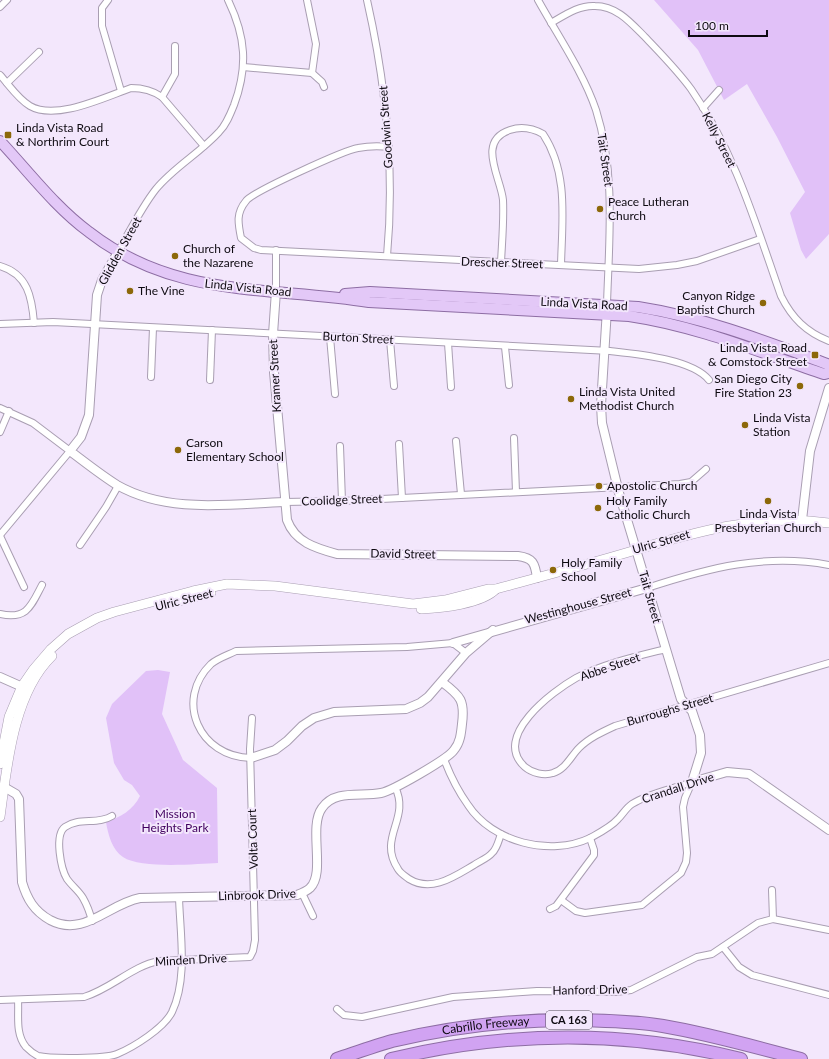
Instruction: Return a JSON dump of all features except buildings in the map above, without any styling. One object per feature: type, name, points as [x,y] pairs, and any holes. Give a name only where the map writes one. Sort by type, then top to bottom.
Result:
[{"type":"highway","name":"Cabrillo Freeway","points":[[337,1059],[391,1042],[446,1029],[493,1022],[545,1020],[623,1021],[661,1026],[709,1035],[801,1059]]},
{"type":"highway","name":"Cabrillo Freeway","points":[[392,1059],[481,1043],[570,1037],[649,1042],[702,1050],[741,1059]]},
{"type":"main road","name":"Linda Vista Road","points":[[0,141],[68,214],[88,232],[118,252],[152,269],[187,280],[226,288],[329,296],[370,292],[607,309],[653,309],[693,318],[795,352],[829,366]]},
{"type":"main road","name":"Linda Vista Road","points":[[607,309],[691,328],[824,374],[829,373]]},
{"type":"main road","name":"Ulric Street","points":[[0,764],[9,717],[39,662],[68,634],[97,618],[114,612],[193,591],[227,584],[246,584],[413,604],[424,604],[488,589],[496,589],[693,532],[728,525],[770,520],[802,520],[829,523]]},
{"type":"main road","name":"Ulric Street","points":[[0,817],[2,789],[25,688]]},
{"type":"main road","points":[[0,773],[2,789]]},
{"type":"street","points":[[0,7],[8,0]]},
{"type":"street","points":[[108,0],[102,8],[102,26],[121,91]]},
{"type":"street","name":"Glidden Street","points":[[24,586],[0,535],[81,437],[89,415],[94,325],[99,289],[118,252],[157,188],[220,132],[228,119],[239,91],[243,67],[243,43],[237,20],[228,0]]},
{"type":"street","points":[[307,0],[316,44],[312,72]]},
{"type":"street","name":"Goodwin Street","points":[[366,0],[383,82],[389,147],[389,224],[387,256]]},
{"type":"street","name":"Tait Street","points":[[538,0],[587,88],[596,111],[606,150],[610,198],[607,309],[601,405],[602,423],[647,588],[681,699],[692,710],[702,744],[701,753],[692,782],[685,798],[684,807],[687,853],[686,862],[681,873],[642,904],[585,913],[576,911],[561,900]]},
{"type":"street","name":"Kelly Street","points":[[551,23],[573,11],[596,6],[607,8],[622,15],[663,56],[690,89],[703,108],[732,163],[787,309],[802,326],[829,341]]},
{"type":"street","points":[[162,97],[175,74],[175,46]]},
{"type":"street","points":[[7,83],[39,52]]},
{"type":"street","points":[[243,67],[312,72],[322,82],[324,87]]},
{"type":"street","points":[[0,75],[28,104],[47,111],[65,110],[121,91],[139,88],[154,92],[162,97],[204,146]]},
{"type":"street","points":[[703,108],[719,90]]},
{"type":"street","points":[[501,262],[503,202],[501,187],[491,159],[493,147],[498,138],[507,131],[524,127],[538,131],[547,140],[557,164],[563,198],[561,265]]},
{"type":"street","name":"Drescher Street","points":[[389,147],[373,146],[347,151],[252,194],[239,211],[237,222],[241,238],[254,248],[276,250],[608,267],[640,270],[697,261],[760,239]]},
{"type":"street","name":"Kramer Street","points":[[276,250],[276,291],[273,334],[274,372],[284,502]]},
{"type":"street","points":[[0,266],[13,272],[29,290],[32,301],[34,322]]},
{"type":"street","name":"Burton Street","points":[[0,324],[34,322],[604,351],[650,355],[704,374],[709,380]]},
{"type":"street","points":[[151,377],[152,328]]},
{"type":"street","points":[[210,380],[212,330]]},
{"type":"street","points":[[330,337],[335,394]]},
{"type":"street","points":[[390,340],[394,386]]},
{"type":"street","points":[[448,343],[451,387]]},
{"type":"street","points":[[505,347],[509,385]]},
{"type":"street","points":[[802,520],[810,451],[829,388]]},
{"type":"street","name":"Coolidge Street","points":[[0,408],[33,423],[118,486],[145,498],[186,505],[402,498],[680,484],[691,482],[706,469]]},
{"type":"street","points":[[0,432],[8,411]]},
{"type":"street","points":[[514,438],[516,492]]},
{"type":"street","points":[[456,441],[460,494]]},
{"type":"street","points":[[399,444],[402,498]]},
{"type":"street","points":[[340,446],[342,500]]},
{"type":"street","points":[[80,545],[118,486]]},
{"type":"street","name":"David Street","points":[[284,502],[287,520],[295,535],[303,542],[319,549],[337,554],[528,557],[534,563],[537,578]]},
{"type":"street","name":"Westinghouse Street","points":[[453,643],[493,630],[720,567],[747,562],[781,560],[829,565]]},
{"type":"street","points":[[0,614],[12,616],[29,610],[42,586]]},
{"type":"street","points":[[466,653],[453,643],[407,647],[236,651],[217,660],[202,675],[194,697],[194,709],[200,731],[206,740],[220,750],[245,758],[251,758],[274,750],[287,741],[302,726],[314,718],[334,712],[406,709],[428,697],[466,653],[493,630]]},
{"type":"street","name":"Abbe Street","points":[[525,767],[519,759],[515,749],[519,728],[550,696],[576,678],[596,669],[666,649]]},
{"type":"street","name":"Burroughs Street","points":[[525,767],[539,774],[555,773],[562,768],[578,749],[601,732],[686,705],[829,663]]},
{"type":"street","points":[[0,677],[25,688]]},
{"type":"street","name":"Linbrook Drive","points":[[2,789],[16,794],[19,799],[22,882],[25,894],[31,904],[43,916],[60,924],[79,925],[92,920],[130,900],[140,898],[297,895],[311,887],[316,877],[316,821],[321,809],[329,800],[340,795],[381,793],[395,787],[452,754],[460,739],[464,708],[461,698],[442,682]]},
{"type":"street","name":"Volta Court","points":[[248,958],[254,951],[255,940],[250,729],[252,718]]},
{"type":"street","name":"Crandall Drive","points":[[444,759],[468,806],[484,823],[501,834],[531,845],[545,846],[571,844],[590,838],[617,820],[632,804],[642,799],[727,772],[749,774],[829,830]]},
{"type":"street","points":[[395,787],[401,802],[401,810],[391,838],[390,846],[392,859],[398,870],[414,881],[429,885],[447,881],[493,853],[501,834]]},
{"type":"street","points":[[92,920],[83,898],[67,878],[61,865],[59,836],[65,827],[76,822],[107,819],[112,816]]},
{"type":"street","points":[[550,909],[556,906],[561,900],[594,855],[590,838]]},
{"type":"street","points":[[772,890],[772,919],[829,930]]},
{"type":"street","points":[[302,893],[313,916]]},
{"type":"street","points":[[18,1000],[19,1035],[26,1047],[37,1056],[50,1059],[105,1057],[116,1054],[155,1031],[172,1012],[179,994],[182,959],[179,897]]},
{"type":"street","name":"Hanford Drive","points":[[337,1009],[344,1015],[362,1017],[447,1000],[453,997],[537,991],[616,992],[631,990],[697,957],[712,954],[750,927],[772,919]]},
{"type":"street","points":[[723,947],[739,967],[752,975],[829,996]]},
{"type":"street","name":"Minden Drive","points":[[0,1000],[84,997],[97,994],[149,963],[182,959],[248,958]]},
{"type":"green space","points":[[654,0],[829,0],[829,234],[806,259],[801,250],[790,213],[805,192],[777,137],[747,84],[724,100],[698,50]]},
{"type":"green space","name":"Mission Heights Park","points":[[158,670],[170,672],[162,714],[183,760],[217,788],[218,863],[169,865],[131,861],[119,854],[109,837],[106,822],[117,818],[130,809],[140,796],[132,785],[124,780],[114,763],[106,718],[112,704],[146,671]]},
{"type":"place","name":"Linda Vista Road & Northrim Court","points":[[8,135]]},
{"type":"place","name":"Peace Lutheran Church","points":[[600,209]]},
{"type":"place","name":"Church of the Nazarene","points":[[175,256]]},
{"type":"place","name":"The Vine","points":[[130,291]]},
{"type":"place","name":"Canyon Ridge Baptist Church","points":[[763,303]]},
{"type":"place","name":"Linda Vista Road & Comstock Street","points":[[815,355]]},
{"type":"place","name":"San Diego City Fire Station 23","points":[[800,386]]},
{"type":"place","name":"Linda Vista United Methodist Church","points":[[571,399]]},
{"type":"place","name":"Linda Vista Station","points":[[745,425]]},
{"type":"place","name":"Carson Elementary School","points":[[178,450]]},
{"type":"place","name":"Apostolic Church","points":[[599,486]]},
{"type":"place","name":"Linda Vista Presbyterian Church","points":[[768,501]]},
{"type":"place","name":"Holy Family Catholic Church","points":[[598,508]]},
{"type":"place","name":"Holy Family School","points":[[553,570]]}]
